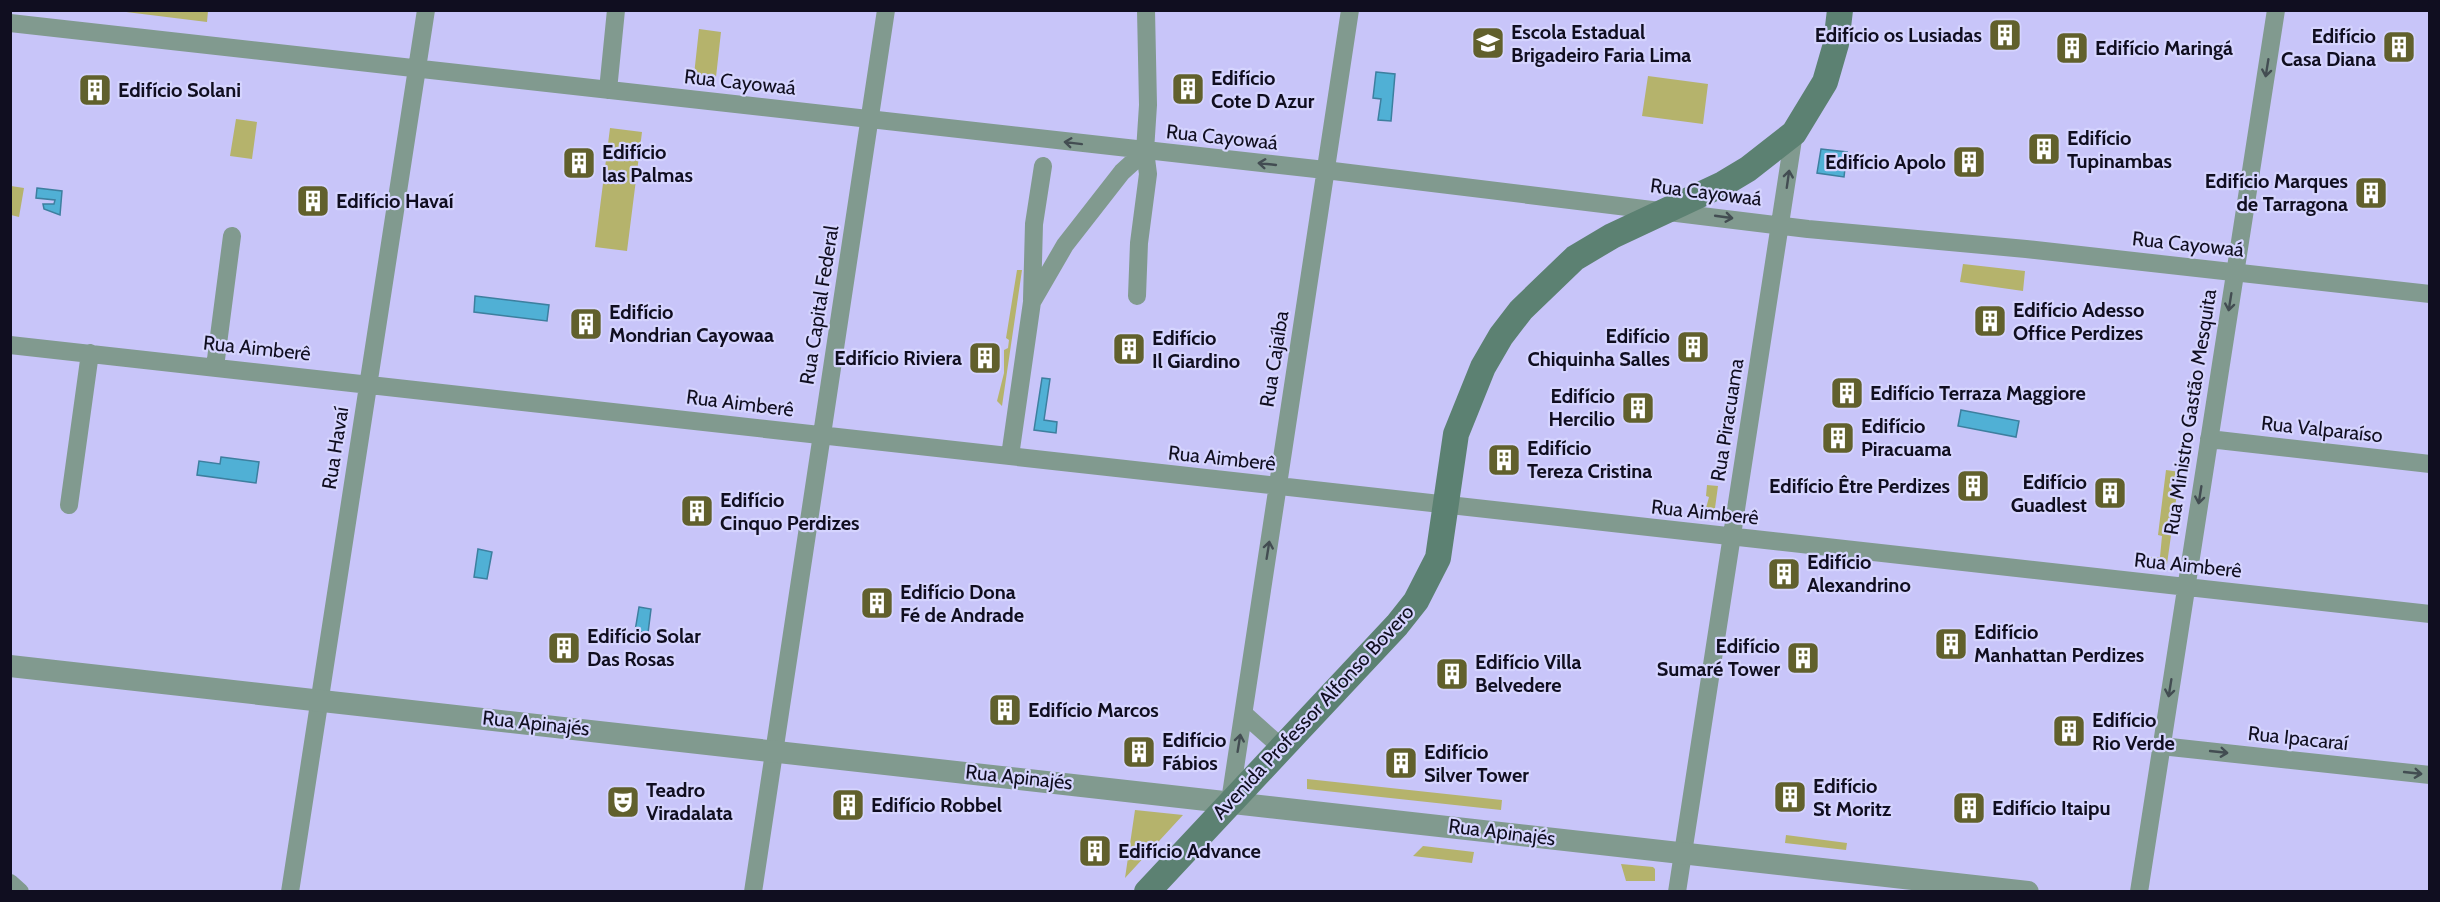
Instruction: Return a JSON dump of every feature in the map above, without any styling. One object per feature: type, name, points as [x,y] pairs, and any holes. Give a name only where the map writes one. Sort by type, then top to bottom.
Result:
[{"type":"main road","name":"Avenida Professor Alfonso Bovero","points":[[1147,891],[1397,625],[1416,601],[1438,558],[1456,434],[1483,367],[1521,310],[1575,258],[1612,236],[1748,169],[1794,133],[1826,82],[1836,45],[1840,10]]},
{"type":"street","name":"Rua Havaí","points":[[290,891],[426,10]]},
{"type":"street","points":[[608,90],[616,10]]},
{"type":"street","name":"Rua Capital Federal","points":[[753,891],[886,10]]},
{"type":"street","points":[[1137,296],[1139,243],[1148,174],[1144,151],[1148,105],[1146,10]]},
{"type":"street","name":"Rua Cajaíba","points":[[1230,801],[1350,10]]},
{"type":"street","name":"Rua Ministro Gastão Mesquita","points":[[2139,891],[2276,10]]},
{"type":"street","name":"Rua Cayowaá","points":[[10,23],[1325,170],[1781,225],[2430,294]]},
{"type":"street","name":"Rua Piracuama","points":[[1677,891],[1685,853],[1731,537],[1794,133]]},
{"type":"street","points":[[1032,302],[1065,245],[1122,172],[1144,151]]},
{"type":"street","points":[[1010,456],[1032,302],[1034,224],[1043,166]]},
{"type":"street","points":[[215,367],[232,236]]},
{"type":"street","name":"Rua Aimberê","points":[[10,345],[2430,614]]},
{"type":"street","points":[[69,504],[90,353]]},
{"type":"street","name":"Rua Valparaíso","points":[[2209,439],[2430,464]]},
{"type":"street","name":"Rua Apinajés","points":[[10,666],[2028,891]]},
{"type":"street","points":[[1244,714],[1281,747]]},
{"type":"street","name":"Rua Ipacaraí","points":[[2161,746],[2430,775]]},
{"type":"street","points":[[10,883],[20,891]]},
{"type":"shaded area","points":[[110,10],[208,10],[208,11],[207,22]]},
{"type":"shaded area","points":[[699,29],[721,32],[716,77],[694,75]]},
{"type":"shaded area","points":[[1648,76],[1708,84],[1703,124],[1642,116]]},
{"type":"shaded area","points":[[236,119],[257,122],[252,159],[230,156]]},
{"type":"shaded area","points":[[610,128],[642,132],[627,251],[595,247]]},
{"type":"shaded area","points":[[11,186],[24,188],[19,217],[11,215]]},
{"type":"shaded area","points":[[1963,264],[2025,271],[2023,291],[1960,282]]},
{"type":"shaded area","points":[[1017,270],[1022,270],[1002,406],[997,401],[1004,373],[1004,350],[1008,348],[1009,340],[1006,338]]},
{"type":"shaded area","points":[[2166,470],[2180,472],[2167,564],[2149,562],[2150,557],[2160,557],[2162,536],[2158,535]]},
{"type":"shaded area","points":[[1707,485],[1718,486],[1715,508],[1711,512],[1705,512],[1709,497],[1706,496]]},
{"type":"shaded area","points":[[1307,779],[1502,800],[1501,810],[1307,789]]},
{"type":"shaded area","points":[[1135,810],[1183,815],[1125,878]]},
{"type":"shaded area","points":[[1786,835],[1847,843],[1846,850],[1785,843]]},
{"type":"shaded area","points":[[1423,846],[1474,852],[1472,863],[1413,856]]},
{"type":"shaded area","points":[[1621,864],[1653,867],[1655,881],[1626,881]]},
{"type":"water","points":[[1376,72],[1395,74],[1391,121],[1378,120],[1381,99],[1373,98]]},
{"type":"water","points":[[1821,149],[1847,152],[1844,177],[1817,173]]},
{"type":"water","points":[[37,188],[62,191],[60,215],[44,209],[43,204],[54,204],[55,200],[36,198]]},
{"type":"water","points":[[475,296],[549,305],[547,321],[474,312]]},
{"type":"water","points":[[1042,378],[1050,379],[1044,420],[1057,422],[1056,433],[1034,430]]},
{"type":"water","points":[[1961,410],[2019,421],[2016,437],[1958,426]]},
{"type":"water","points":[[221,457],[259,462],[256,483],[197,475],[199,461],[220,464]]},
{"type":"water","points":[[478,549],[492,552],[487,579],[474,577]]},
{"type":"water","points":[[639,607],[651,609],[648,633],[635,631]]},
{"type":"place","name":"Edifício os Lusiadas","points":[[2005,35]]},
{"type":"place","name":"Escola Estadual Brigadeiro Faria Lima","points":[[1488,43]]},
{"type":"place","name":"Edifício Casa Diana","points":[[2399,47]]},
{"type":"place","name":"Edifício Maringá","points":[[2072,48]]},
{"type":"place","name":"Edifício Cote D Azur","points":[[1188,89]]},
{"type":"place","name":"Edifício Solani","points":[[95,90]]},
{"type":"place","name":"Edifício Tupinambas","points":[[2044,149]]},
{"type":"place","name":"Edifício Apolo","points":[[1969,162]]},
{"type":"place","name":"Edifício las Palmas","points":[[579,163]]},
{"type":"place","name":"Edifício Marques de Tarragona","points":[[2371,193]]},
{"type":"place","name":"Edifício Havaí","points":[[313,201]]},
{"type":"place","name":"Edifício Adesso Office Perdizes","points":[[1990,321]]},
{"type":"place","name":"Edifício Mondrian Cayowaa","points":[[586,324]]},
{"type":"place","name":"Edifício Chiquinha Salles","points":[[1693,347]]},
{"type":"place","name":"Edifício Il Giardino","points":[[1129,349]]},
{"type":"place","name":"Edifício Riviera","points":[[985,358]]},
{"type":"place","name":"Edifício Terraza Maggiore","points":[[1847,393]]},
{"type":"place","name":"Edifício Hercilio","points":[[1638,408]]},
{"type":"place","name":"Edifício Piracuama","points":[[1838,438]]},
{"type":"place","name":"Edifício Tereza Cristina","points":[[1504,460]]},
{"type":"place","name":"Edifício Être Perdizes","points":[[1973,486]]},
{"type":"place","name":"Edifício Guadlest","points":[[2110,493]]},
{"type":"place","name":"Edifício Cinquo Perdizes","points":[[697,511]]},
{"type":"place","name":"Edifício Alexandrino","points":[[1784,574]]},
{"type":"place","name":"Edifício Dona Fé de Andrade","points":[[877,603]]},
{"type":"place","name":"Edifício Manhattan Perdizes","points":[[1951,644]]},
{"type":"place","name":"Edifício Solar Das Rosas","points":[[564,648]]},
{"type":"place","name":"Edifício Sumaré Tower","points":[[1803,658]]},
{"type":"place","name":"Edifício Villa Belvedere","points":[[1452,674]]},
{"type":"place","name":"Edifício Marcos","points":[[1005,710]]},
{"type":"place","name":"Edifício Rio Verde","points":[[2069,731]]},
{"type":"place","name":"Edifício Fábios","points":[[1139,752]]},
{"type":"place","name":"Edifício Silver Tower","points":[[1401,763]]},
{"type":"place","name":"Edifício St Moritz","points":[[1790,797]]},
{"type":"place","name":"Teadro Viradalata","points":[[623,802]]},
{"type":"place","name":"Edifício Robbel","points":[[848,805]]},
{"type":"place","name":"Edifício Itaipu","points":[[1969,808]]},
{"type":"place","name":"Edifício Advance","points":[[1095,851]]}]
